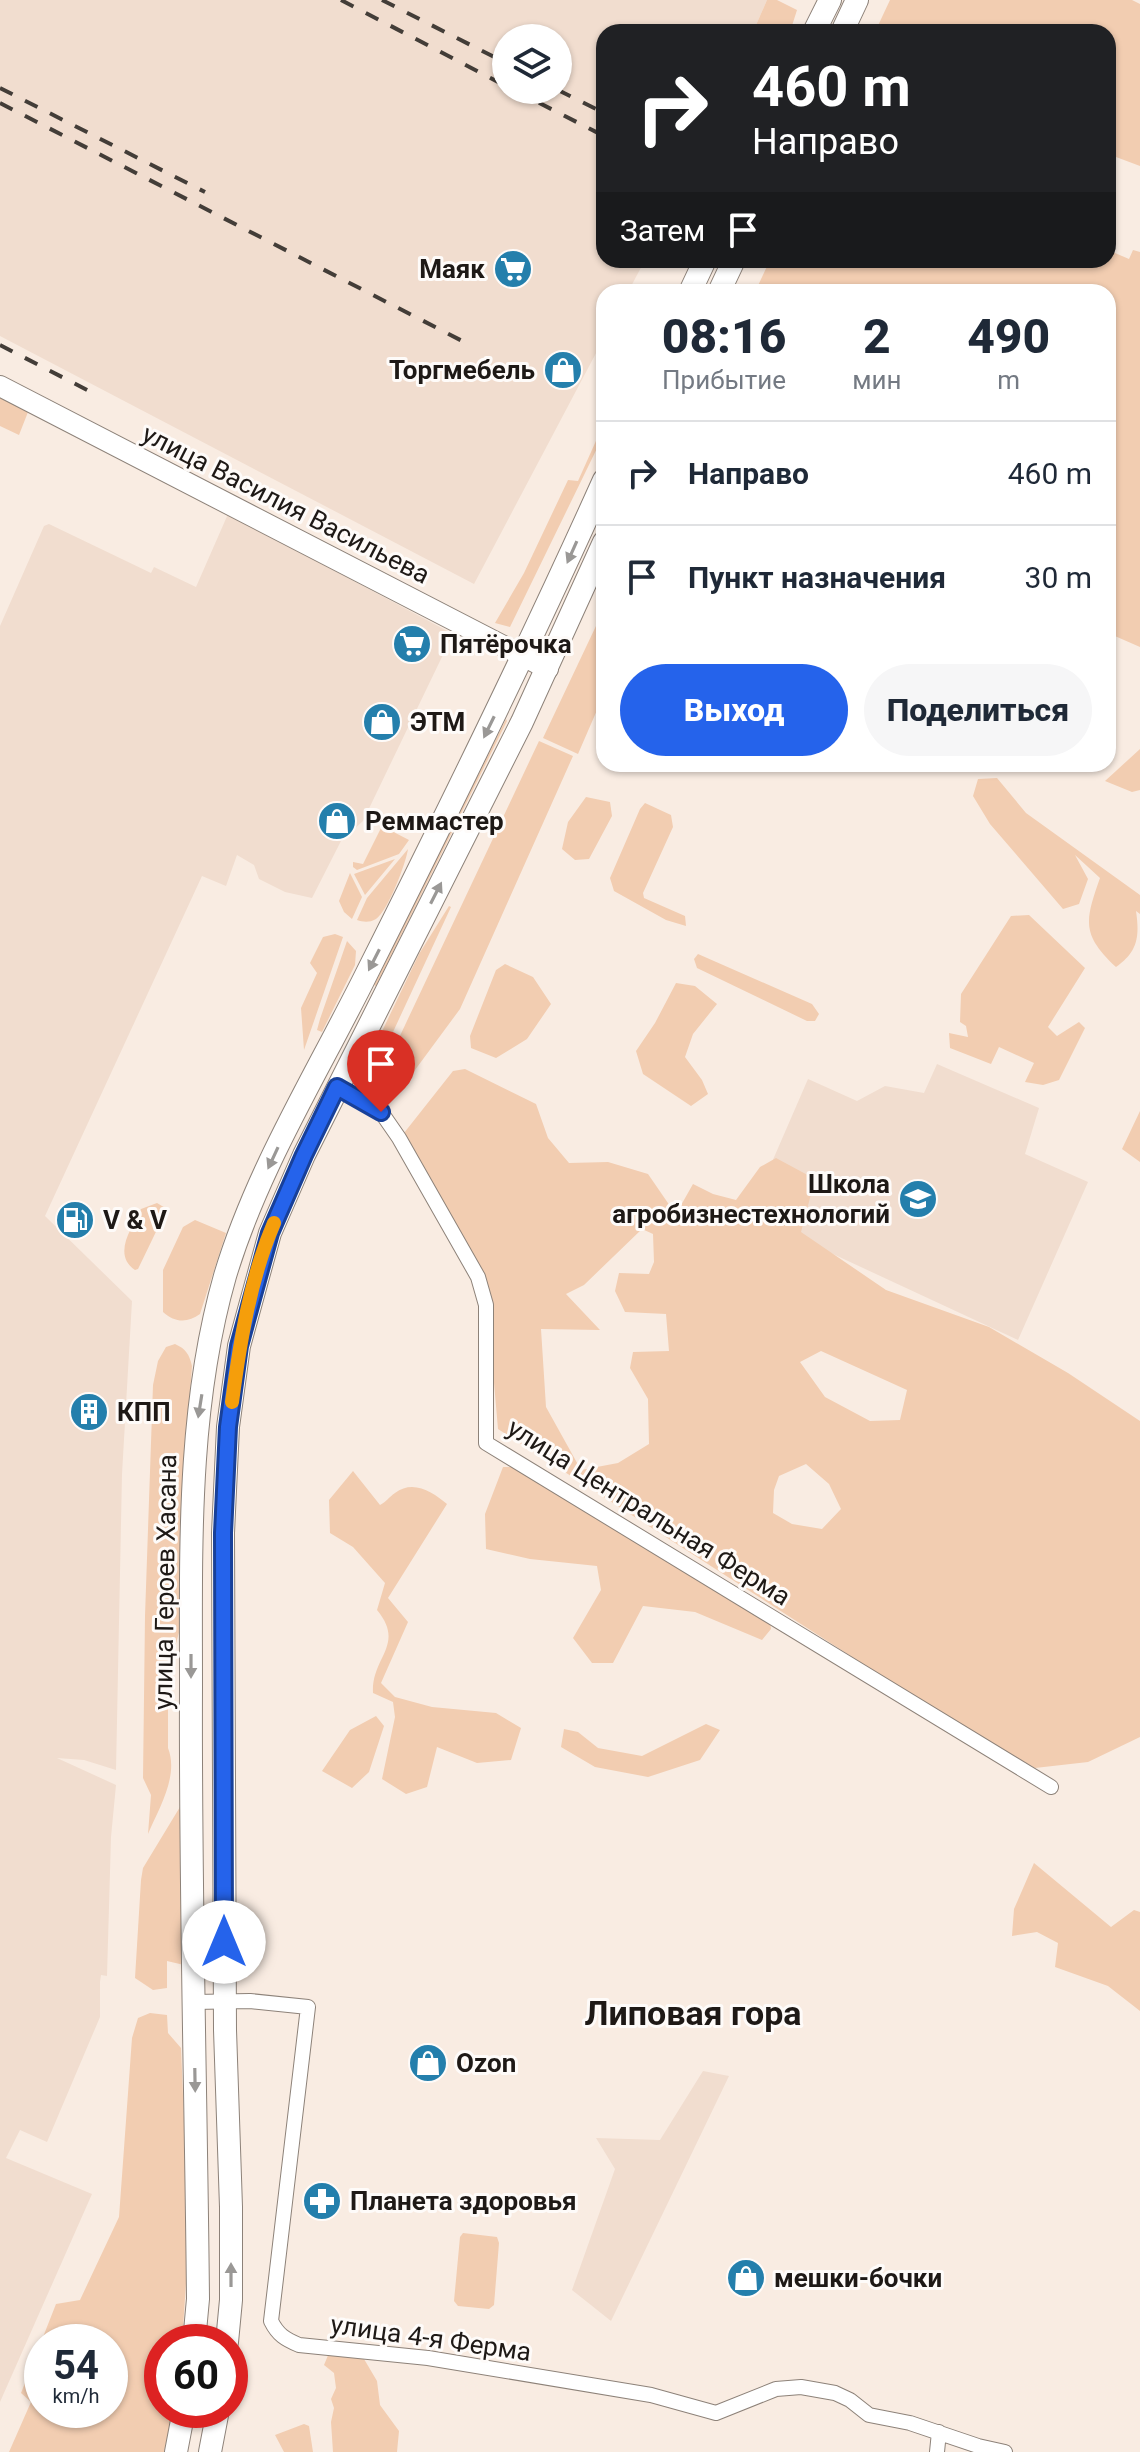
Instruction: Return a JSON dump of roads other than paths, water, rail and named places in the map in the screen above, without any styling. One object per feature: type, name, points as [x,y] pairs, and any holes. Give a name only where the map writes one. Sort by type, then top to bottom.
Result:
[{"type":"main road","points":[[818,24],[830,0]]},
{"type":"main road","points":[[846,24],[857,0]]},
{"type":"main road","name":"улица Василия Васильева","points":[[0,386],[548,669]]},
{"type":"main road","name":"улица Героев Хасана","points":[[196,2324],[198,2299],[190,1770],[193,1486],[210,1339],[223,1287],[253,1202],[305,1087],[363,982],[524,657],[596,498]]},
{"type":"main road","points":[[229,2324],[231,2207],[225,2001],[223,1533],[228,1427],[239,1346],[270,1233],[304,1155],[548,669],[596,560]]},
{"type":"main road","points":[[176,2452],[181,2428]]},
{"type":"main road","points":[[210,2452],[215,2428]]},
{"type":"street","name":"улица Центральная Ферма","points":[[337,1087],[381,1112],[478,1277],[486,1318],[486,1443],[1051,1787]]},
{"type":"street","name":"улица 4-я Ферма","points":[[194,2002],[308,2007],[271,2321],[277,2333],[287,2340],[299,2345],[428,2358],[651,2395],[716,2413],[776,2389],[801,2387],[835,2393],[869,2415],[910,2423],[1005,2452]]},
{"type":"street","points":[[937,2452],[939,2432]]},
{"type":"railway","points":[[341,0],[492,79]]},
{"type":"railway","points":[[382,0],[492,56]]},
{"type":"railway","points":[[0,88],[205,192]]},
{"type":"railway","points":[[572,97],[596,109]]},
{"type":"railway","points":[[0,103],[472,346]]},
{"type":"railway","points":[[541,104],[596,132]]},
{"type":"railway","points":[[0,345],[91,392]]},
{"type":"place","name":"Маяк","points":[[513,269]]},
{"type":"place","name":"Торгмебель","points":[[563,370]]},
{"type":"place","name":"Пятёрочка","points":[[412,644]]},
{"type":"place","name":"ЭТМ","points":[[382,722]]},
{"type":"place","name":"Реммастер","points":[[337,821]]},
{"type":"place","name":"Школа агробизнестехнологий","points":[[918,1199]]},
{"type":"place","name":"V & V","points":[[75,1220]]},
{"type":"place","name":"КПП","points":[[89,1412]]},
{"type":"place","name":"Ozon","points":[[428,2063]]},
{"type":"place","name":"Планета здоровья","points":[[322,2201]]},
{"type":"place","name":"мешки-бочки","points":[[746,2278]]},
{"type":"district","name":"Липовая гора","points":[[693,2013]]}]
